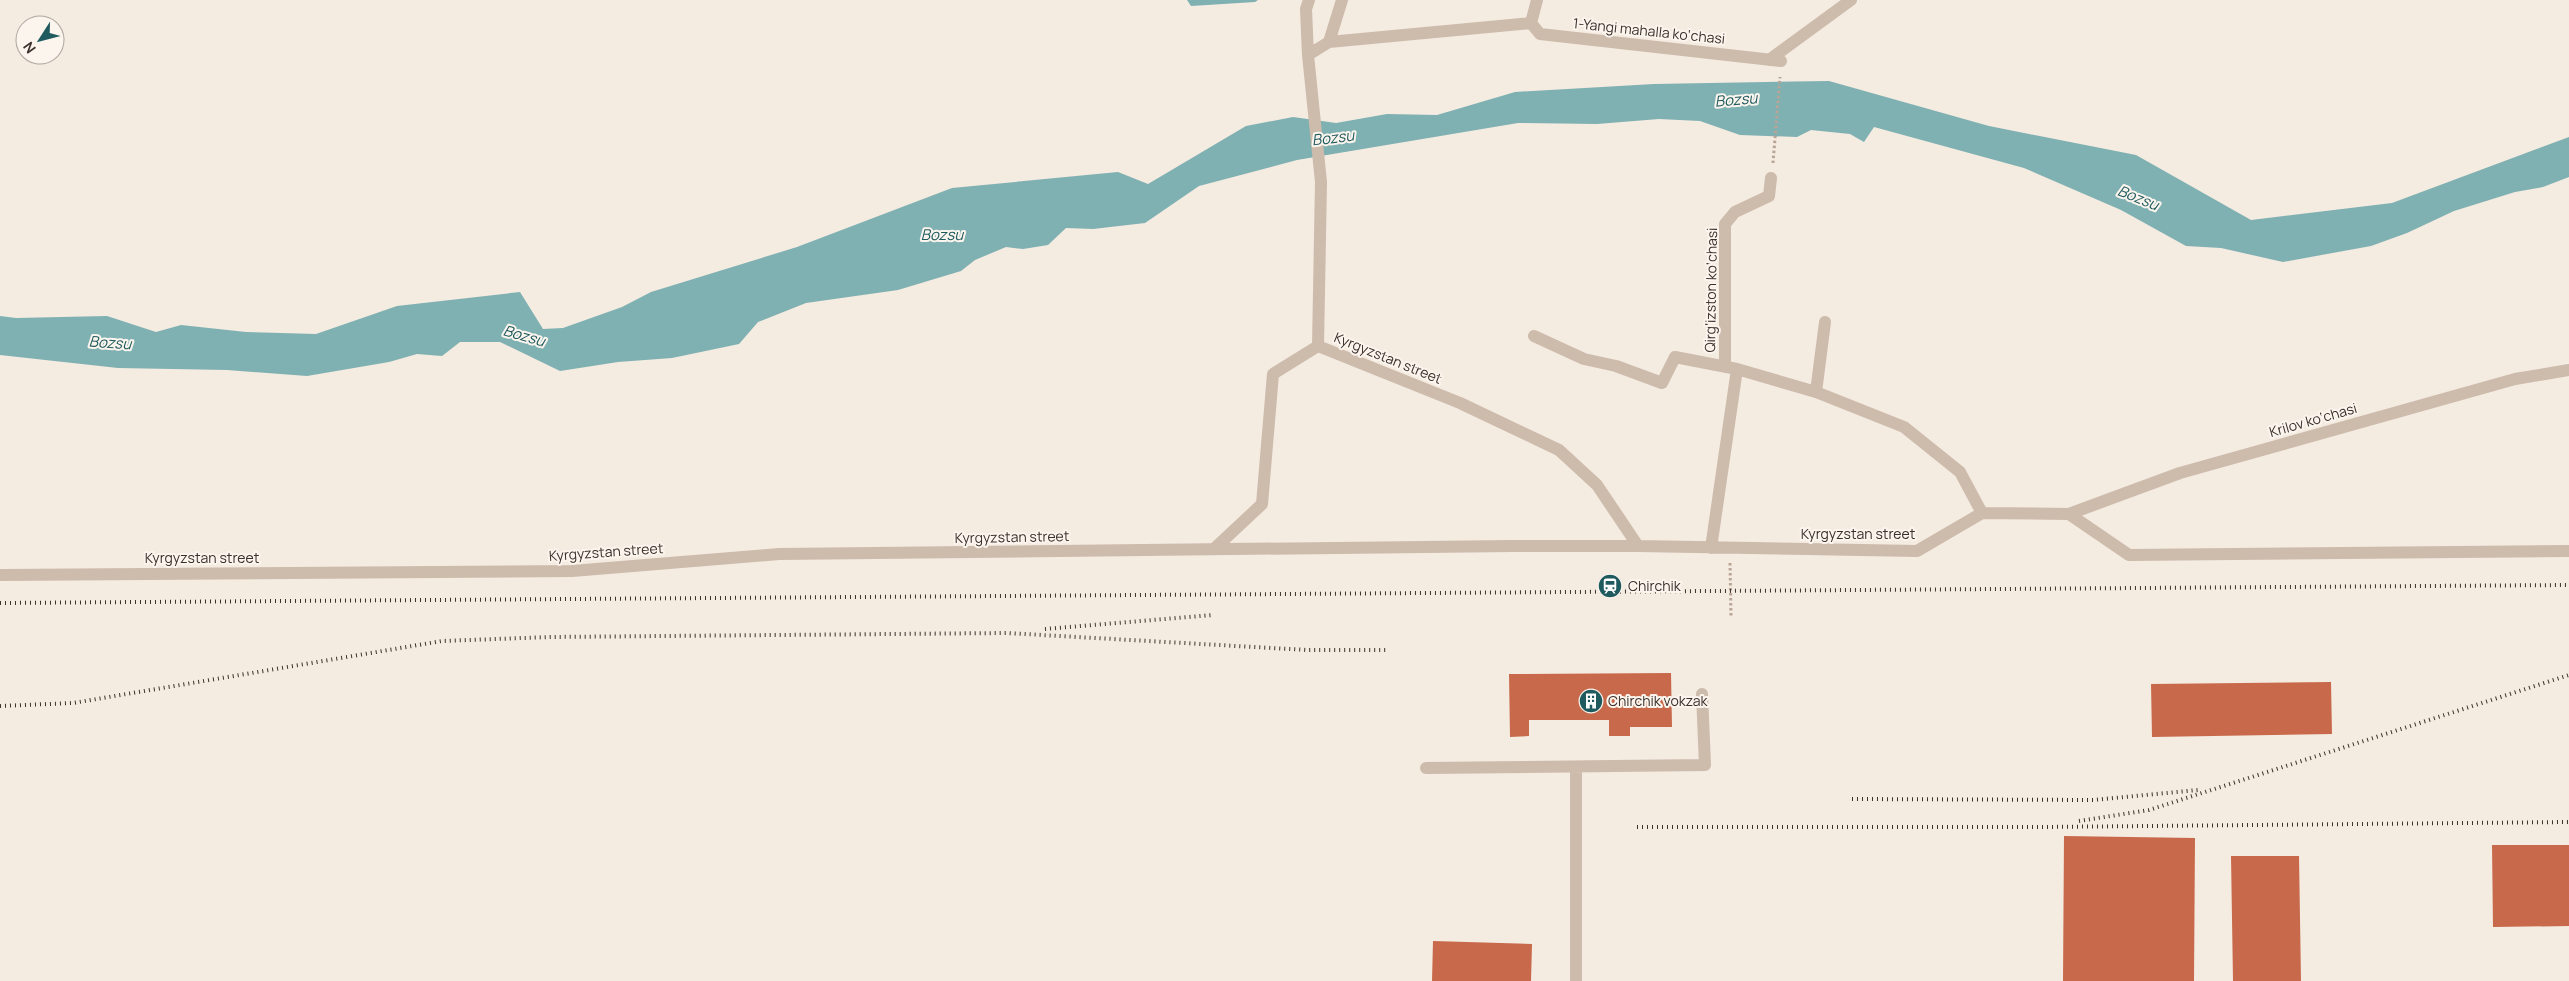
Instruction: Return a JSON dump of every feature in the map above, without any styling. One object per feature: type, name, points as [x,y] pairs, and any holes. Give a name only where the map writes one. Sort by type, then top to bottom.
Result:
[{"type":"street","points":[[1309,0],[1306,9],[1308,55],[1321,182],[1318,346]]},
{"type":"street","points":[[1329,42],[1342,0]]},
{"type":"street","points":[[1308,55],[1329,42],[1531,23],[1537,0]]},
{"type":"street","points":[[1775,60],[1851,0]]},
{"type":"street","name":"1-Yangi mahalla ko‘chasi","points":[[1531,23],[1540,34],[1775,60]]},
{"type":"street","name":"Qirg‘izston ko‘chasi","points":[[1711,548],[1731,368],[1724,224],[1735,212],[1769,196],[1771,178]]},
{"type":"street","points":[[1816,392],[1825,322]]},
{"type":"street","name":"Qirg‘izston ko‘chasi","points":[[1534,336],[1584,359],[1616,366],[1662,383],[1675,357],[1731,368],[1816,392],[1904,427],[1960,472],[1982,513]]},
{"type":"street","name":"Kyrgyzstan street","points":[[1214,549],[1262,504],[1274,374],[1318,346],[1460,403],[1559,450],[1597,485],[1638,546]]},
{"type":"street","name":"Krilov ko‘chasi","points":[[2069,514],[2180,473],[2515,379],[2569,370]]},
{"type":"street","points":[[1982,513],[2069,514],[2129,555],[2569,551]]},
{"type":"street","name":"Kyrgyzstan street","points":[[0,575],[572,571],[779,554],[1638,546],[1917,551],[1982,513]]},
{"type":"street","points":[[1426,768],[1705,765],[1702,694]]},
{"type":"street","points":[[1576,767],[1576,981]]},
{"type":"path","points":[[1771,178],[1775,60]]},
{"type":"path","points":[[1730,548],[1731,617]]},
{"type":"water","points":[[1187,0],[1258,0],[1255,2],[1191,6]]},
{"type":"water","name":"Bozsu","points":[[1829,81],[1989,126],[2136,155],[2251,220],[2392,203],[2569,137],[2569,177],[2543,187],[2515,192],[2454,211],[2407,233],[2371,246],[2283,262],[2221,248],[2186,246],[2121,210],[2024,168],[1874,127],[1864,142],[1850,134],[1811,130],[1797,137],[1740,135],[1700,121],[1659,119],[1597,124],[1518,123],[1297,160],[1199,186],[1145,223],[1093,229],[1066,228],[1048,245],[1023,249],[1006,247],[975,260],[961,271],[898,290],[806,303],[758,322],[739,344],[672,358],[618,362],[560,371],[500,342],[460,342],[442,356],[417,354],[389,362],[307,376],[227,370],[118,368],[0,355],[0,316],[16,318],[107,316],[156,332],[181,325],[246,332],[316,334],[397,306],[520,292],[543,329],[563,328],[622,307],[651,292],[797,247],[952,188],[1118,172],[1148,184],[1246,126],[1293,117],[1336,123],[1387,114],[1437,115],[1515,92],[1654,84]]},
{"type":"building","name":"Chirchik vokzak","points":[[1671,673],[1672,727],[1630,727],[1630,736],[1609,736],[1609,720],[1529,720],[1529,736],[1510,737],[1509,674]]},
{"type":"building","points":[[2331,682],[2332,734],[2152,737],[2151,684]]},
{"type":"building","points":[[2064,836],[2195,838],[2194,981],[2063,981]]},
{"type":"building","points":[[2492,845],[2569,845],[2569,926],[2493,927]]},
{"type":"building","points":[[2231,856],[2299,856],[2301,981],[2233,981]]},
{"type":"building","points":[[1433,941],[1532,944],[1531,981],[1432,981]]},
{"type":"railway","points":[[0,603],[2569,585]]},
{"type":"railway","points":[[1045,629],[1212,615]]},
{"type":"railway","points":[[0,706],[73,703],[442,641],[550,637],[1007,633],[1307,650],[1388,650]]},
{"type":"railway","points":[[2079,821],[2149,810],[2569,675]]},
{"type":"railway","points":[[1852,799],[2093,800],[2198,790]]},
{"type":"railway","points":[[1637,827],[2042,827],[2569,822]]},
{"type":"place","name":"Chirchik","points":[[1610,586]]},
{"type":"place","name":"Chirchik vokzak","points":[[1591,701]]}]
